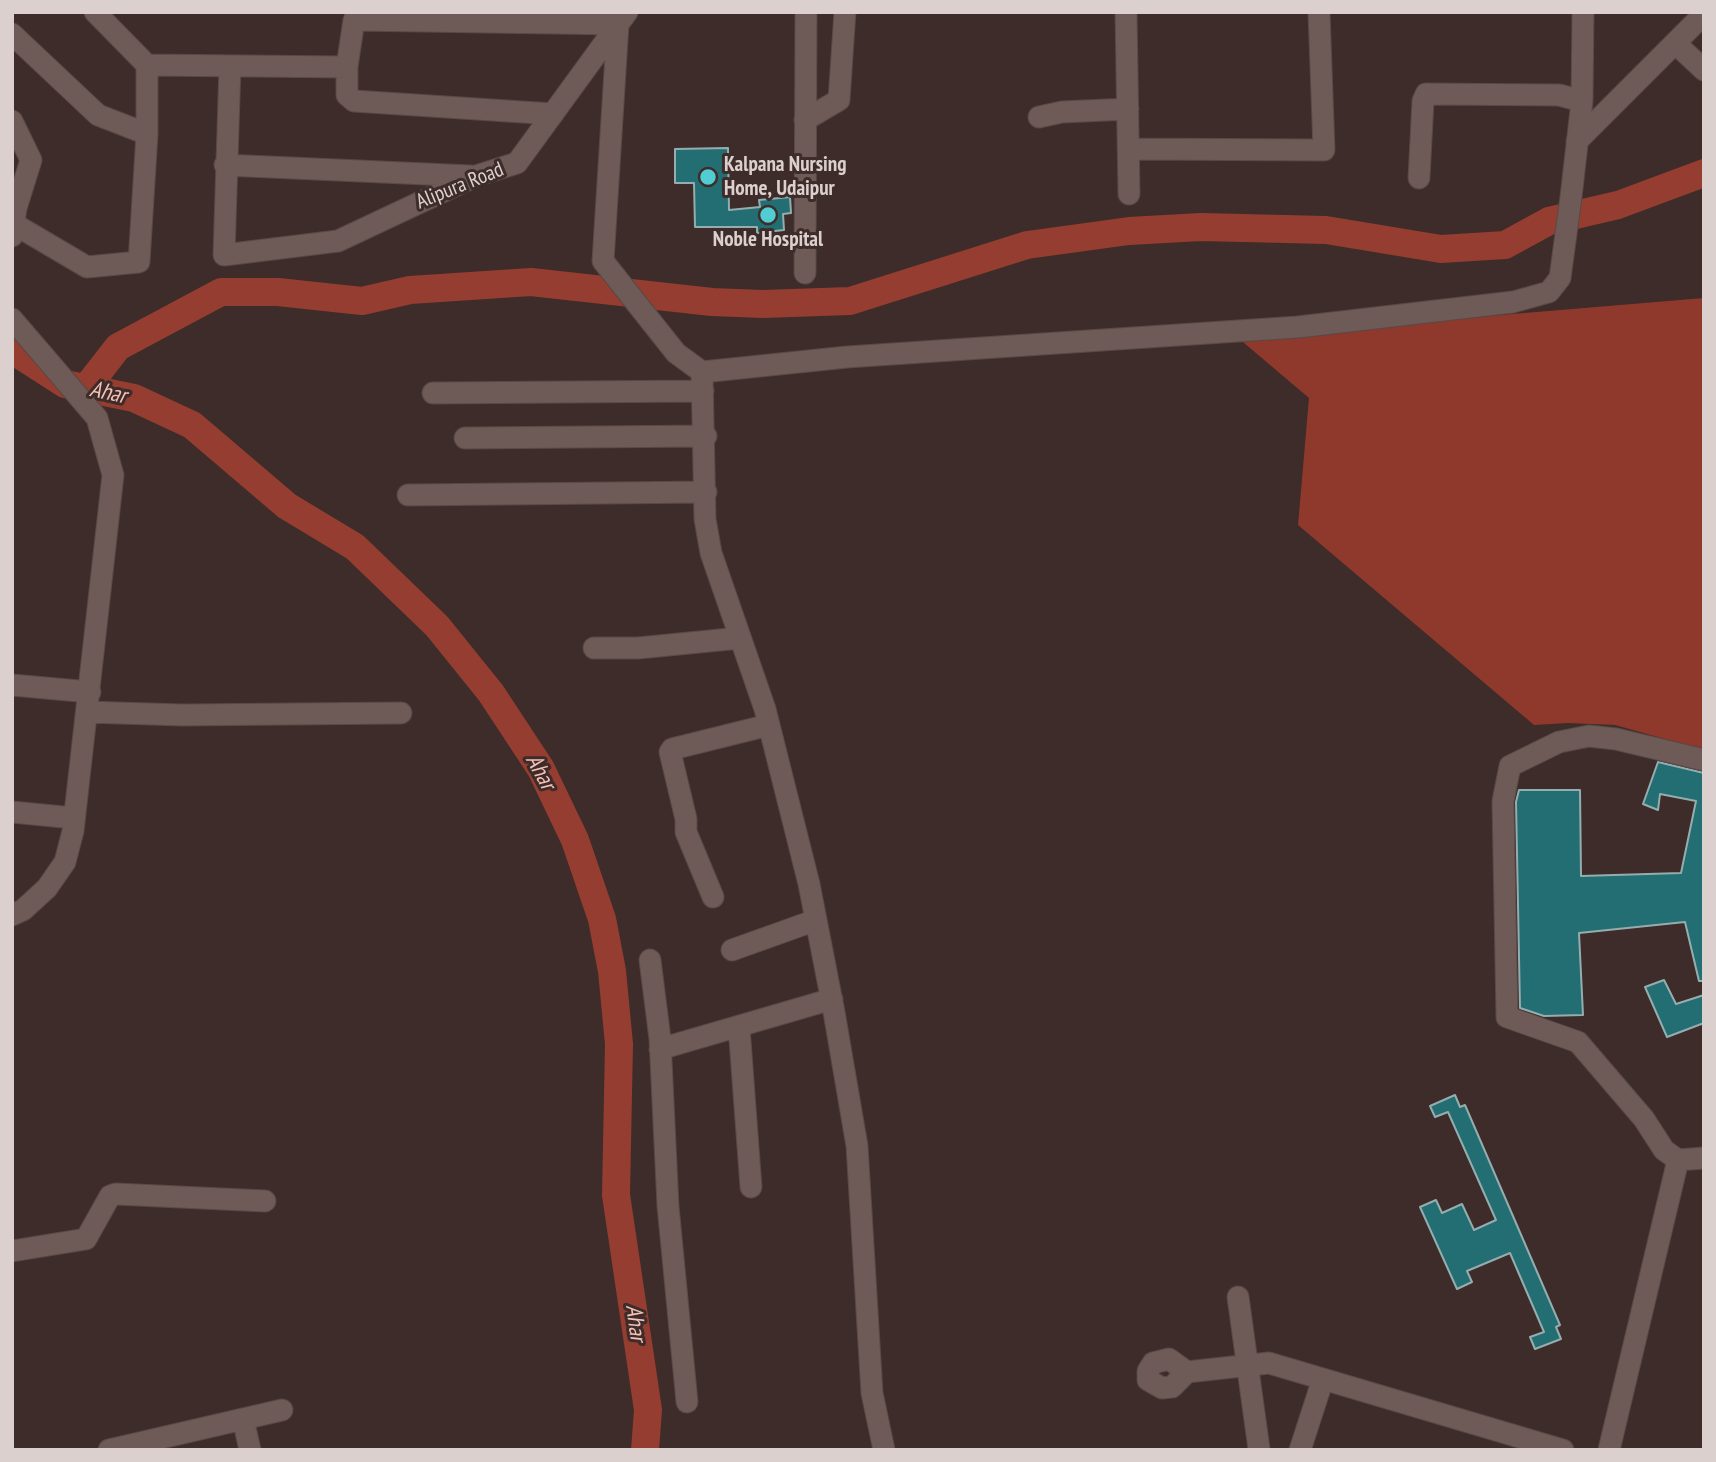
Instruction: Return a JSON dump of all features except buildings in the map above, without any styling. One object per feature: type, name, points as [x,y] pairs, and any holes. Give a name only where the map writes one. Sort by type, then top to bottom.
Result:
[{"type":"street","points":[[805,273],[806,12]]},
{"type":"street","points":[[806,120],[839,100],[845,12]]},
{"type":"street","points":[[1126,12],[1129,194]]},
{"type":"street","points":[[1129,149],[1324,150],[1319,12]]},
{"type":"street","points":[[433,393],[703,382],[847,356],[1298,327],[1513,302],[1549,292],[1560,278],[1572,197],[1582,101],[1583,12]]},
{"type":"street","points":[[1577,141],[1704,14]]},
{"type":"street","points":[[12,121],[31,160],[13,230],[87,267],[139,262],[147,134],[148,65],[102,15]]},
{"type":"street","points":[[553,114],[354,100],[347,95],[350,15],[622,18],[603,261],[676,353],[703,382],[706,436],[705,519],[710,554],[769,725],[816,920],[857,1146],[872,1393],[884,1450]]},
{"type":"street","name":"Alipura Road","points":[[225,164],[224,255],[338,241],[476,176],[517,163],[622,18]]},
{"type":"street","points":[[12,34],[98,115],[147,134]]},
{"type":"street","points":[[1675,43],[1704,70]]},
{"type":"street","points":[[148,65],[347,67]]},
{"type":"street","points":[[230,66],[225,164],[476,176]]},
{"type":"street","points":[[1419,178],[1423,101],[1426,94],[1559,95],[1582,101]]},
{"type":"street","points":[[1039,117],[1062,112],[1128,109]]},
{"type":"street","points":[[12,319],[97,418],[113,475],[74,818],[65,862],[47,888],[23,910],[12,915]]},
{"type":"street","points":[[466,438],[706,436]]},
{"type":"street","points":[[408,495],[706,492]]},
{"type":"street","points":[[594,648],[638,648],[740,638]]},
{"type":"street","points":[[12,685],[88,702],[183,715],[401,713]]},
{"type":"street","points":[[713,897],[686,832],[686,819],[670,752],[673,749],[769,725]]},
{"type":"street","points":[[1704,760],[1616,739],[1589,736],[1559,742],[1510,766],[1503,802],[1507,1017],[1578,1042],[1644,1119],[1664,1150],[1678,1160],[1704,1158]]},
{"type":"street","points":[[12,812],[74,818]]},
{"type":"street","points":[[732,950],[816,920]]},
{"type":"street","points":[[650,960],[660,1049],[668,1206],[687,1402]]},
{"type":"street","points":[[660,1049],[832,999]]},
{"type":"street","points":[[739,1027],[751,1187]]},
{"type":"street","points":[[1609,1450],[1678,1160]]},
{"type":"street","points":[[12,1251],[86,1239],[110,1196],[116,1194],[265,1200]]},
{"type":"street","points":[[1238,1297],[1259,1448]]},
{"type":"street","points":[[1187,1372],[1269,1363],[1563,1450]]},
{"type":"street","points":[[1300,1450],[1323,1379]]},
{"type":"street","points":[[109,1450],[150,1445],[282,1409]]},
{"type":"street","points":[[243,1419],[250,1450]]},
{"type":"shaded area","points":[[1704,298],[1704,750],[1615,725],[1534,725],[1298,525],[1309,398],[1237,337]]},
{"type":"waterway","points":[[86,388],[118,347],[221,292],[278,292],[362,301],[410,290],[531,282],[712,302],[763,304],[850,301],[1027,245],[1129,231],[1201,227],[1326,230],[1441,249],[1505,245],[1549,221],[1618,205],[1704,173]]},
{"type":"waterway","name":"Ahar","points":[[12,350],[65,384],[134,398],[192,425],[287,506],[355,547],[437,626],[491,693],[541,769],[575,840],[602,919],[612,971],[619,1044],[616,1195],[648,1410],[645,1450]]},
{"type":"place","name":"Kalpana Nursing Home, Udaipur","points":[[708,177]]},
{"type":"place","name":"Noble Hospital","points":[[768,215]]}]
